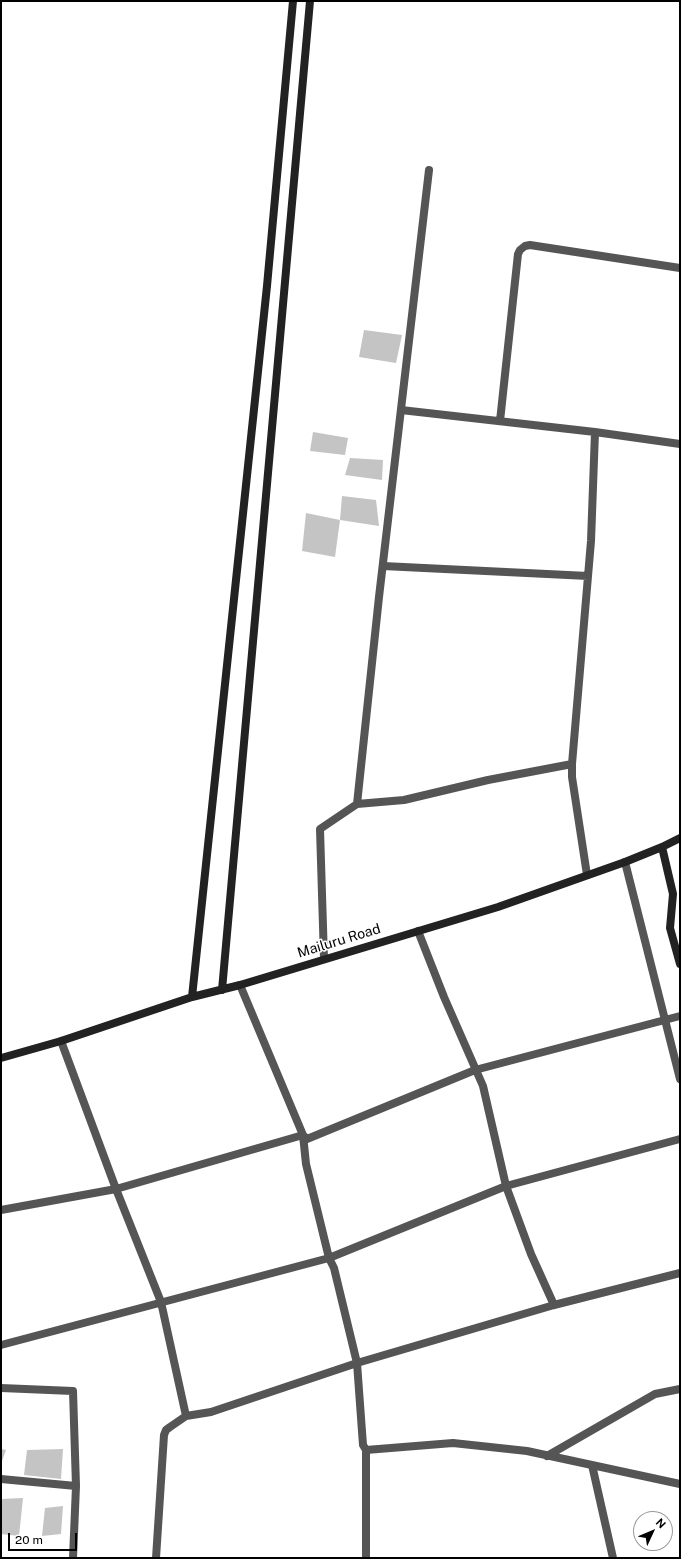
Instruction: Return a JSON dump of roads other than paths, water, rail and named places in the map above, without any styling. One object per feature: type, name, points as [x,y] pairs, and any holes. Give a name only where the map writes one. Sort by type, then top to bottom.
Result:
[{"type":"main road","points":[[192,997],[266,302],[293,1]]},
{"type":"main road","points":[[222,990],[310,1]]},
{"type":"main road","name":"Mailuru Road","points":[[1,1058],[61,1041],[192,997],[240,985],[498,907],[625,862],[680,838]]},
{"type":"main road","points":[[662,847],[673,894],[670,928],[680,964]]},
{"type":"main road","points":[[673,894],[680,901]]},
{"type":"street","points":[[358,804],[365,720],[429,170]]},
{"type":"street","points":[[500,421],[518,254],[520,250],[525,246],[530,245],[680,268]]},
{"type":"street","points":[[401,410],[595,432],[680,444]]},
{"type":"street","points":[[587,875],[572,778],[572,764],[591,541],[595,432]]},
{"type":"street","points":[[383,566],[588,576]]},
{"type":"street","points":[[324,959],[320,829],[358,804],[404,800],[488,780],[572,764]]},
{"type":"street","points":[[625,862],[680,1079]]},
{"type":"street","points":[[418,931],[483,1086],[506,1186],[531,1254],[554,1305]]},
{"type":"street","points":[[240,985],[303,1135],[306,1164],[329,1258],[334,1268],[357,1363],[363,1445],[366,1450],[366,1558]]},
{"type":"street","points":[[303,1135],[307,1139],[475,1070],[680,1016]]},
{"type":"street","points":[[61,1041],[116,1189],[161,1302],[186,1416]]},
{"type":"street","points":[[1,1210],[116,1189],[303,1135]]},
{"type":"street","points":[[1,1345],[329,1258],[506,1186],[680,1139]]},
{"type":"street","points":[[156,1558],[164,1435],[166,1430],[186,1416],[210,1412],[357,1363],[554,1305],[680,1273]]},
{"type":"street","points":[[1,1388],[73,1391],[76,1486],[73,1558]]},
{"type":"street","points":[[547,1456],[654,1394],[680,1389]]},
{"type":"street","points":[[366,1450],[453,1443],[527,1451],[680,1484]]},
{"type":"street","points":[[592,1465],[612,1558]]},
{"type":"street","points":[[1,1479],[76,1486]]}]
